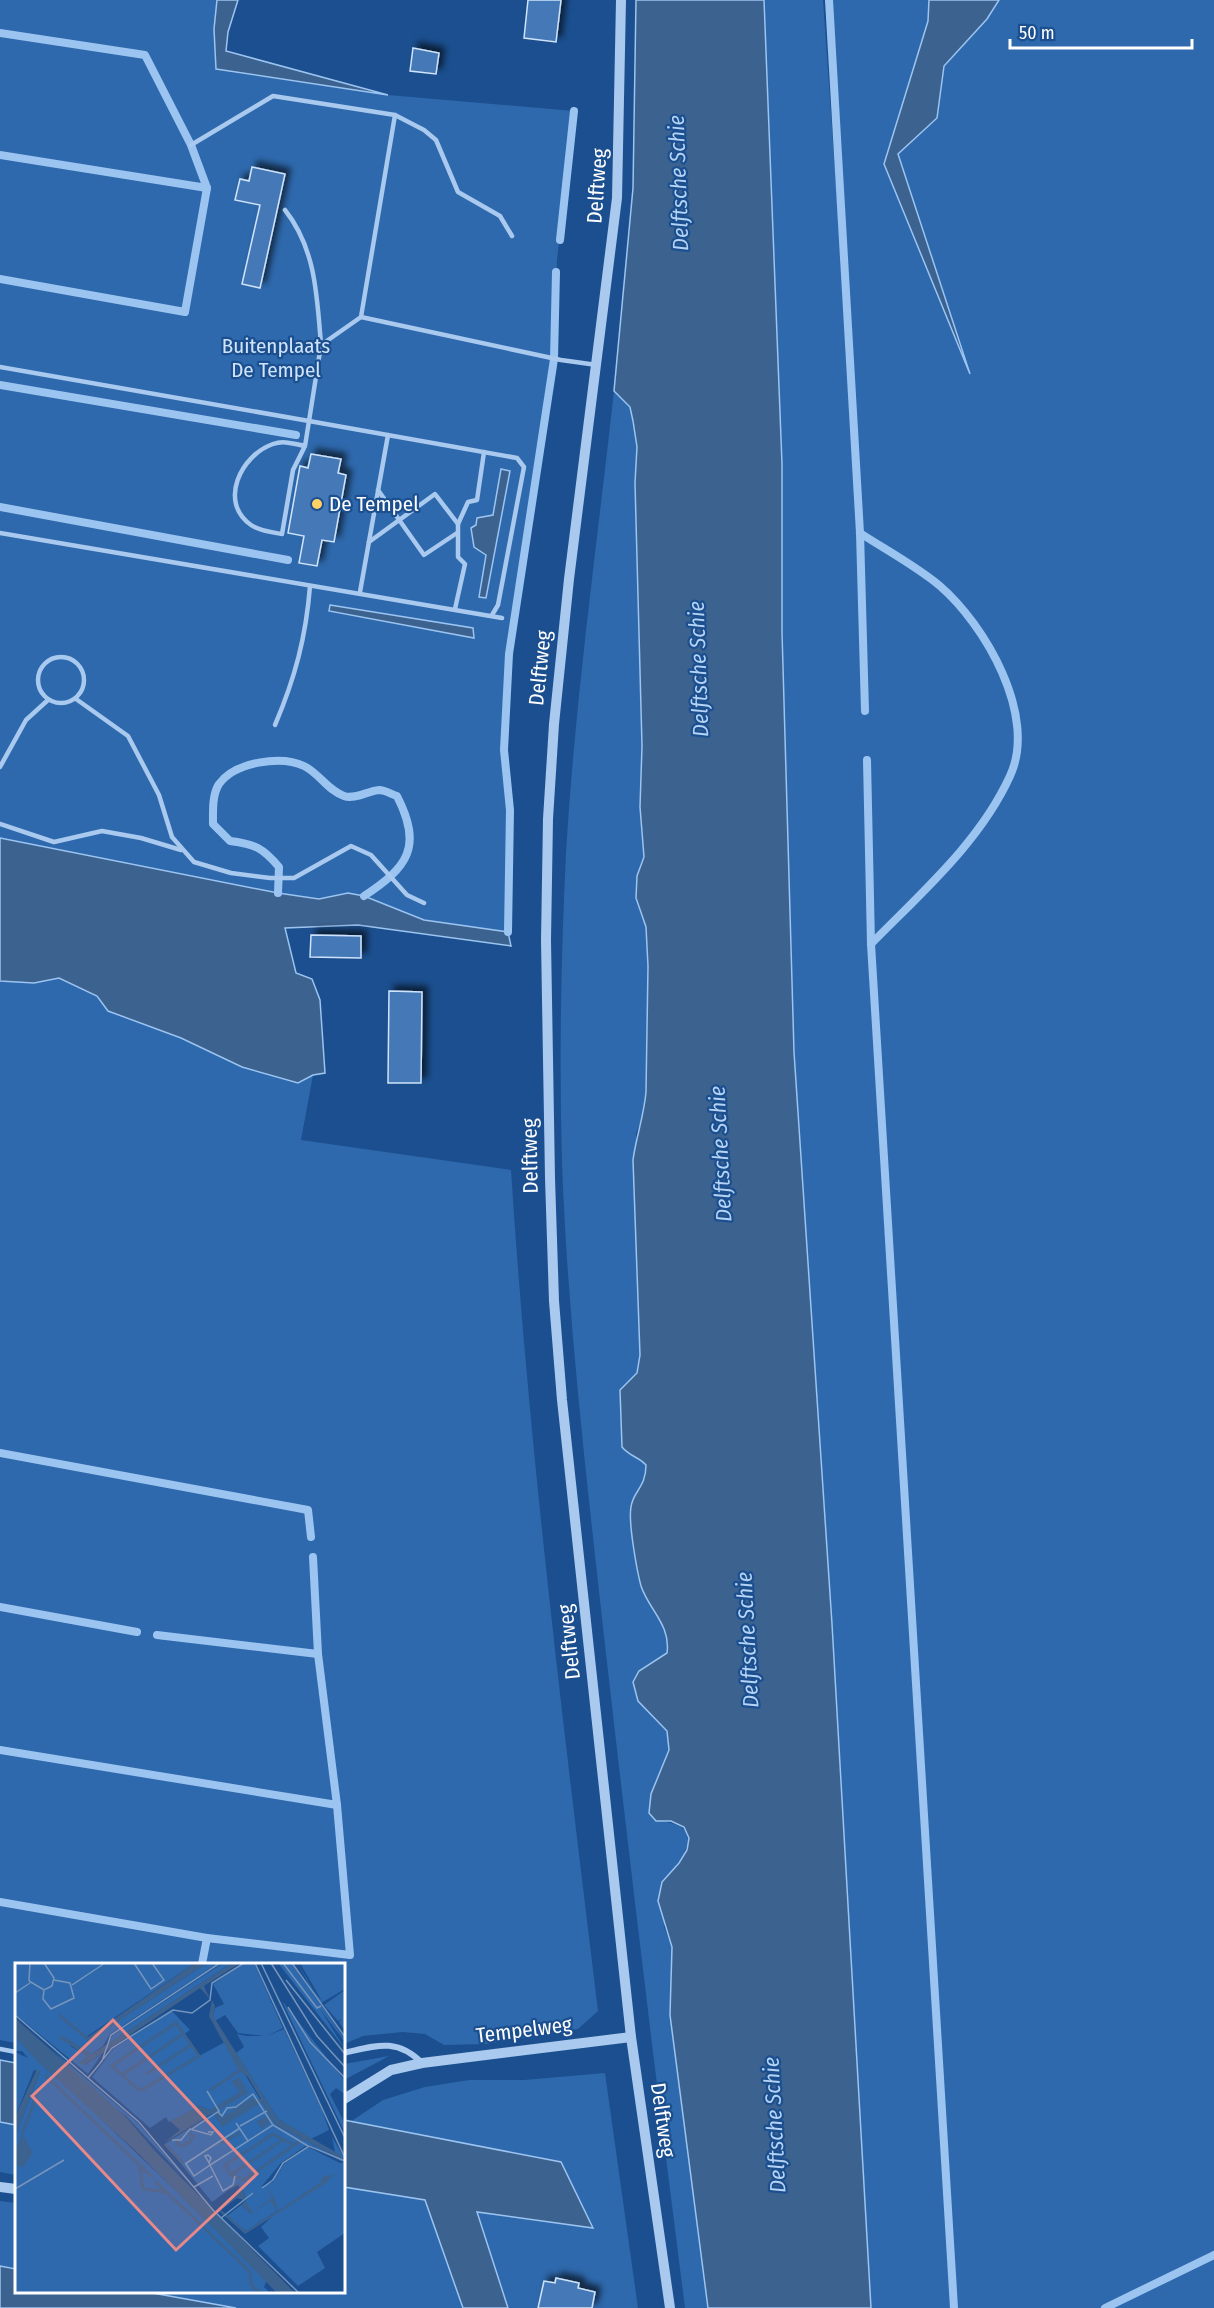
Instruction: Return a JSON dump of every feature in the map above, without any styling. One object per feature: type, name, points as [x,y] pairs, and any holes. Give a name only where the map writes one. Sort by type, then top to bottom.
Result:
[{"type":"street","name":"Delftweg","points":[[621,0],[617,198],[569,579],[554,724],[548,819],[546,950],[550,1178],[557,1358],[631,2037],[670,2308]]},
{"type":"street","name":"Tempelweg","points":[[345,2098],[391,2070],[422,2063],[631,2037]]},
{"type":"street","points":[[345,2054],[383,2044],[409,2050],[422,2063]]},
{"type":"street","points":[[0,2187],[15,2189]]},
{"type":"lane","points":[[191,145],[273,96],[395,115],[424,129],[436,140],[458,192],[500,216],[512,236]]},
{"type":"lane","points":[[321,345],[362,317],[395,115]]},
{"type":"lane","points":[[285,210],[299,227],[309,251],[318,298],[321,345],[305,446],[293,470],[282,534],[261,530],[249,524],[239,514],[235,502],[234,489],[243,469],[252,457],[274,444],[285,442],[305,446]]},
{"type":"lane","points":[[362,317],[545,357],[597,365]]},
{"type":"lane","points":[[0,368],[517,458],[524,467],[498,605],[492,615]]},
{"type":"lane","points":[[360,592],[388,435]]},
{"type":"lane","points":[[455,609],[465,564],[458,557],[458,524],[468,502],[477,500],[484,452]]},
{"type":"lane","points":[[378,490],[424,555],[457,533]]},
{"type":"lane","points":[[369,542],[435,494],[458,524]]},
{"type":"lane","points":[[0,533],[310,586],[360,592],[502,618]]},
{"type":"lane","points":[[275,725],[289,692],[306,632],[310,586]]},
{"type":"lane","points":[[62,656],[77,661],[83,682],[76,699],[67,704],[54,704],[48,700],[38,677],[41,667],[51,658],[62,656]]},
{"type":"lane","points":[[76,699],[128,736],[159,795],[172,837],[181,850],[194,862],[231,873],[270,878],[294,878],[351,846],[372,855],[396,885],[407,895],[424,903]]},
{"type":"lane","points":[[0,767],[27,720],[48,700]]},
{"type":"lane","points":[[0,824],[54,842],[102,831],[141,838],[181,850]]},
{"type":"lane","points":[[0,2049],[15,2052]]},
{"type":"green space","name":"Buitenplaats De Tempel","points":[[0,0],[217,0],[214,29],[216,70],[388,95],[574,111],[557,260],[554,359],[509,654],[504,750],[510,810],[508,932],[424,920],[364,896],[348,893],[319,899],[278,893],[0,838]]},
{"type":"green space","points":[[764,0],[823,0],[855,455],[829,0],[1214,0],[1214,2308],[871,2308],[832,1624],[794,1052],[782,632],[782,464]]},
{"type":"green space","points":[[614,391],[630,407],[637,447],[635,483],[642,746],[640,807],[644,857],[637,876],[636,898],[646,927],[648,966],[645,1111],[636,1133],[640,1355],[637,1373],[620,1390],[622,1447],[646,1465],[646,1481],[631,1506],[646,1591],[652,1609],[665,1630],[668,1644],[667,1653],[639,1671],[638,1701],[667,1731],[669,1750],[651,1794],[656,1821],[673,1823],[683,1828],[688,1844],[678,1863],[662,1882],[664,1927],[672,1947],[670,2015],[708,2308],[685,2308],[664,2144],[592,1532],[569,1286],[562,1163],[562,969],[566,853],[581,680]]},
{"type":"green space","points":[[59,978],[97,996],[108,1011],[181,1038],[242,1067],[297,1083],[313,1075],[301,1140],[511,1170],[537,1486],[598,2011],[578,2029],[485,2044],[444,2045],[425,2034],[403,2032],[363,2036],[345,2044],[345,1963],[15,1963],[15,2043],[0,2040],[0,981],[34,983]]},
{"type":"green space","points":[[389,2056],[345,2079],[345,2064]]},
{"type":"green space","points":[[605,2073],[638,2308],[508,2308],[477,2212],[593,2228],[561,2162],[350,2122],[383,2100],[425,2087],[469,2080],[524,2080]]},
{"type":"green space","points":[[0,2122],[15,2125],[15,2175],[0,2172]]},
{"type":"green space","points":[[345,2187],[426,2200],[463,2308],[236,2308],[153,2293],[345,2293]]},
{"type":"green space","points":[[0,2201],[15,2203],[15,2269],[0,2266]]},
{"type":"water","points":[[217,0],[238,0],[228,32],[226,51],[388,95],[216,69],[214,29]]},
{"type":"water","name":"Delftsche Schie","points":[[636,0],[764,0],[782,464],[782,632],[794,1052],[832,1624],[871,2308],[708,2308],[670,2015],[672,1947],[658,1901],[662,1882],[687,1850],[689,1838],[684,1827],[671,1821],[656,1821],[649,1813],[651,1794],[669,1750],[667,1731],[638,1701],[633,1682],[639,1671],[667,1653],[666,1634],[645,1595],[637,1569],[630,1514],[634,1497],[644,1479],[646,1465],[622,1447],[620,1390],[637,1373],[640,1355],[633,1160],[646,1092],[648,966],[646,927],[636,898],[637,876],[644,857],[640,807],[642,746],[635,483],[637,447],[630,407],[614,391],[633,188]]},
{"type":"water","points":[[929,0],[999,0],[987,19],[944,66],[937,118],[898,154],[970,374],[884,164],[928,21]]},
{"type":"water","points":[[501,469],[510,471],[486,598],[479,597],[486,555],[474,547],[471,528],[476,525],[477,518],[493,515]]},
{"type":"water","points":[[330,605],[473,628],[474,638],[329,611]]},
{"type":"water","points":[[0,838],[278,893],[319,899],[348,893],[364,896],[424,920],[508,932],[511,946],[358,925],[285,928],[296,973],[312,979],[320,1000],[325,1073],[313,1075],[298,1083],[242,1067],[181,1038],[108,1011],[97,996],[59,978],[34,983],[0,981]]},
{"type":"water","points":[[0,2060],[15,2063],[15,2125],[0,2122]]},
{"type":"water","points":[[345,2120],[561,2162],[593,2228],[477,2212],[508,2308],[463,2308],[425,2200],[345,2187]]},
{"type":"water","points":[[0,2266],[15,2269],[15,2293],[153,2293],[236,2308],[0,2308]]},
{"type":"building","points":[[528,0],[561,0],[556,42],[524,38]]},
{"type":"building","points":[[413,48],[439,53],[436,74],[410,71]]},
{"type":"building","points":[[252,167],[285,174],[260,288],[242,284],[260,205],[235,200],[240,179],[249,181]]},
{"type":"building","name":"De Tempel","points":[[311,454],[341,459],[338,473],[346,475],[334,542],[322,540],[317,566],[299,563],[304,536],[288,533],[300,466],[308,468]]},
{"type":"building","points":[[311,935],[361,936],[361,958],[310,957]]},
{"type":"building","points":[[389,991],[422,992],[421,1083],[388,1083]]},
{"type":"building","points":[[556,2278],[579,2283],[578,2288],[595,2292],[592,2308],[538,2308],[544,2281],[555,2283]]},
{"type":"waterway","points":[[829,0],[860,533],[865,711]]},
{"type":"waterway","points":[[0,33],[145,55],[191,145],[207,188],[185,312],[0,279]]},
{"type":"waterway","points":[[560,240],[574,111]]},
{"type":"waterway","points":[[0,155],[207,188]]},
{"type":"waterway","points":[[508,932],[510,810],[504,750],[509,654],[554,359],[556,272]]},
{"type":"waterway","points":[[0,385],[296,435]]},
{"type":"waterway","points":[[0,507],[288,560]]},
{"type":"waterway","points":[[860,533],[921,572],[957,603],[989,647],[1002,673],[1012,700],[1017,726],[1017,752],[1010,776],[983,823],[948,866],[871,944]]},
{"type":"waterway","points":[[867,760],[871,944],[954,2308]]},
{"type":"waterway","points":[[278,893],[279,867],[258,848],[230,841],[213,824],[214,798],[219,784],[226,776],[247,766],[271,761],[304,766],[344,796],[352,797],[379,790],[397,796],[409,829],[410,842],[407,854],[401,865],[391,875],[364,896]]},
{"type":"waterway","points":[[0,1453],[308,1510],[311,1537]]},
{"type":"waterway","points":[[0,1750],[337,1805],[318,1654],[313,1557]]},
{"type":"waterway","points":[[0,1607],[137,1632]]},
{"type":"waterway","points":[[157,1635],[318,1654]]},
{"type":"waterway","points":[[0,1902],[207,1938],[350,1955],[337,1805]]},
{"type":"waterway","points":[[202,1963],[207,1938]]},
{"type":"waterway","points":[[1105,2308],[1214,2255]]},
{"type":"place","name":"De Tempel","points":[[317,504]]}]
